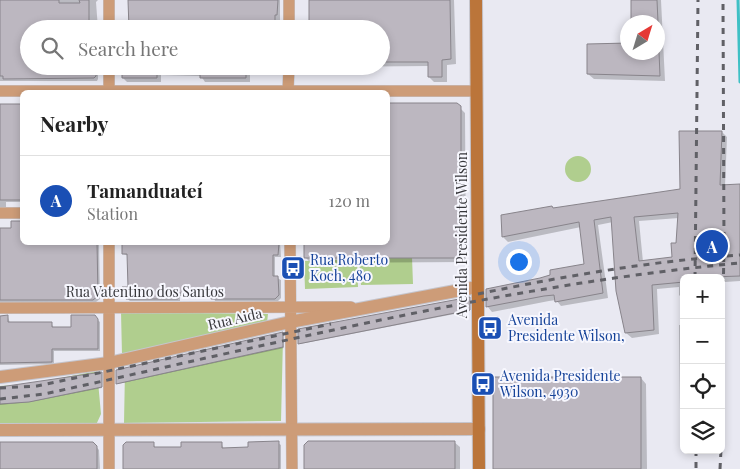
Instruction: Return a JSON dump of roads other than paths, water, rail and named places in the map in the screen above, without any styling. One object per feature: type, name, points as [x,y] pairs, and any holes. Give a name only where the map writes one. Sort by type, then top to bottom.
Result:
[{"type":"main road","name":"Avenida Presidente Wilson","points":[[476,0],[479,469]]},
{"type":"street","points":[[109,20],[110,0]]},
{"type":"street","points":[[289,0],[289,20]]},
{"type":"street","points":[[109,75],[109,90]]},
{"type":"street","points":[[288,75],[288,90]]},
{"type":"street","points":[[0,91],[20,91]]},
{"type":"street","points":[[390,91],[476,91]]},
{"type":"street","points":[[0,213],[20,213]]},
{"type":"street","points":[[108,245],[109,469]]},
{"type":"street","points":[[290,245],[292,469]]},
{"type":"street","name":"Rua Aida","points":[[0,377],[109,363],[290,322],[477,287]]},
{"type":"street","name":"Rua Vatentino dos Santos","points":[[0,308],[372,306]]},
{"type":"street","points":[[0,430],[479,429]]},
{"type":"waterway","points":[[738,0],[740,82]]},
{"type":"railway","points":[[695,274],[698,0]]},
{"type":"railway","points":[[721,409],[724,245],[723,0]]},
{"type":"railway","points":[[478,294],[609,270],[674,261],[740,255]]},
{"type":"railway","points":[[0,399],[44,394],[304,336],[477,301],[652,273],[740,263]]},
{"type":"railway","points":[[0,388],[37,386],[331,324]]},
{"type":"railway","points":[[696,454],[696,469]]},
{"type":"railway","points":[[720,469],[721,454]]},
{"type":"place","name":"Tamanduateí","points":[[712,246]]},
{"type":"place","name":"Rua Roberto Koch, 480","points":[[293,268]]},
{"type":"place","name":"Avenida Presidente Wilson,","points":[[490,328]]},
{"type":"place","name":"Avenida Presidente Wilson, 4930","points":[[483,384]]}]
